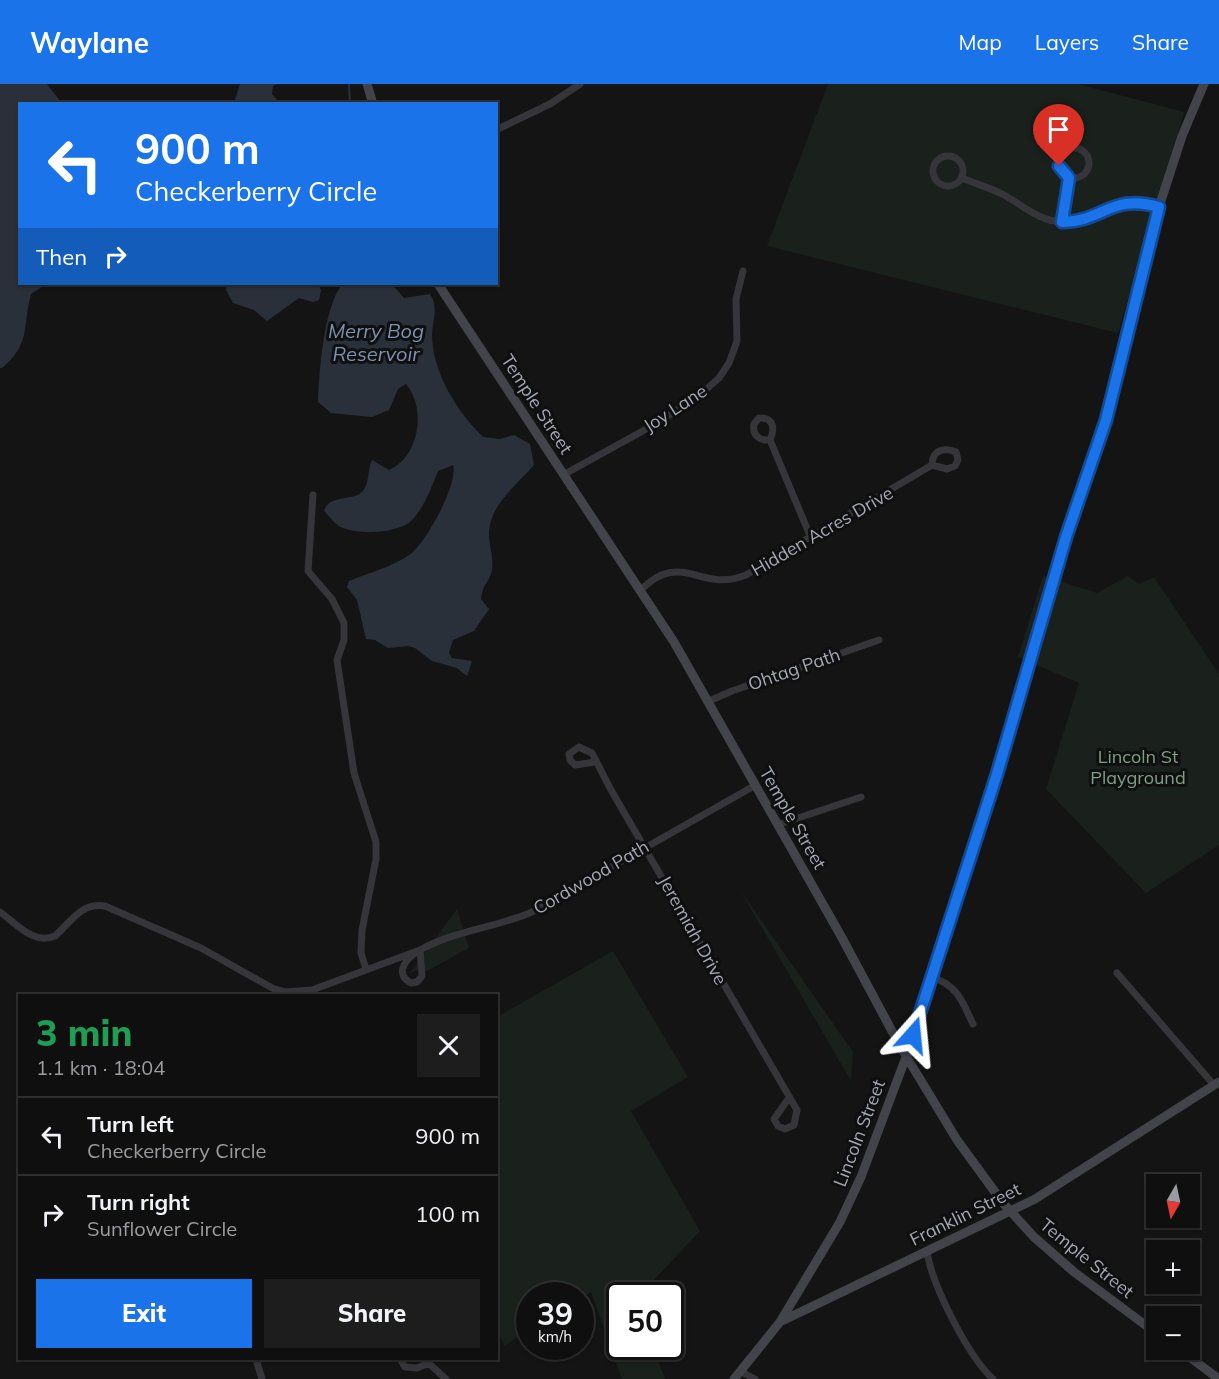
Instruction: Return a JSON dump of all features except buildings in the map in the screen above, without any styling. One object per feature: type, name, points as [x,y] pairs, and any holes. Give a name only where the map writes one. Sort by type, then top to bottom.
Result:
[{"type":"main road","points":[[367,84],[372,102]]},
{"type":"main road","name":"Lincoln Street","points":[[780,1322],[849,1205],[906,1056],[1002,757],[1066,537],[1106,420],[1159,207],[1179,145],[1204,84]]},
{"type":"main road","name":"Temple Street","points":[[439,285],[640,590],[709,701],[754,786],[949,1128],[1010,1212],[1063,1263],[1146,1325]]},
{"type":"main road","name":"Franklin Street","points":[[737,1375],[780,1322],[1010,1212],[1109,1154],[1217,1083]]},
{"type":"main road","points":[[1193,1360],[1219,1379]]},
{"type":"street","points":[[498,129],[550,104],[580,84]]},
{"type":"street","points":[[1069,148],[1079,148],[1089,158],[1089,168],[1083,176],[1069,178],[1061,171],[1061,156],[1069,148]]},
{"type":"street","points":[[942,157],[957,159],[963,166],[962,178],[953,186],[942,186],[934,179],[934,164],[942,157]]},
{"type":"street","points":[[962,178],[998,192],[1040,217],[1062,222],[1081,220],[1117,204],[1138,202],[1159,207]]},
{"type":"street","points":[[1062,222],[1069,178]]},
{"type":"street","name":"Joy Lane","points":[[563,475],[659,422],[701,394],[718,378],[729,363],[737,341],[735,298],[743,271]]},
{"type":"street","points":[[770,440],[811,538]]},
{"type":"street","name":"Hidden Acres Drive","points":[[640,590],[655,578],[670,572],[718,581],[740,578],[765,566],[932,465]]},
{"type":"street","points":[[313,495],[308,571],[332,598],[344,622],[344,640],[338,660],[354,773],[376,842],[376,859],[362,930],[361,953],[366,969]]},
{"type":"street","name":"Ohtag Path","points":[[709,701],[879,640]]},
{"type":"street","name":"Jeremiah Drive","points":[[595,762],[789,1098]]},
{"type":"street","name":"Cordwood Path","points":[[420,950],[422,976],[417,982],[410,983],[403,978],[403,965],[420,950],[456,933],[514,920],[532,912],[754,786]]},
{"type":"street","points":[[777,825],[861,797]]},
{"type":"street","points":[[0,912],[31,936],[50,939],[82,909],[95,905],[105,906],[201,948],[274,989],[285,992],[312,990],[420,950]]},
{"type":"street","points":[[1117,973],[1217,1083]]},
{"type":"street","points":[[932,977],[947,982],[955,990],[973,1024]]},
{"type":"street","points":[[927,1252],[933,1277],[947,1306],[979,1363],[993,1379]]},
{"type":"street","points":[[256,1360],[262,1379]]},
{"type":"street","points":[[401,1360],[405,1367],[417,1368],[426,1361],[446,1379]]},
{"type":"street","points":[[737,1375],[755,1379]]},
{"type":"green space","points":[[828,84],[1078,84],[1184,112],[1118,333],[767,246]]},
{"type":"green space","name":"Lincoln St Playground","points":[[1043,576],[1097,593],[1128,576],[1139,584],[1154,577],[1219,674],[1219,845],[1146,893],[1046,789],[1079,683],[1018,657]]},
{"type":"green space","points":[[740,890],[853,1052],[851,1081]]},
{"type":"green space","points":[[457,909],[469,948],[427,971],[417,970],[409,974]]},
{"type":"green space","points":[[613,951],[688,1077],[631,1111],[700,1231],[652,1282],[606,1282],[606,1334],[594,1300],[594,1282],[516,1282],[516,1338],[504,1346],[498,1330],[498,1016]]},
{"type":"green space","points":[[615,1360],[658,1360],[665,1379],[622,1379]]},
{"type":"water","points":[[0,84],[47,84],[60,101],[66,102],[18,102],[18,285],[44,285],[31,294],[22,342],[11,359],[0,368]]},
{"type":"water","points":[[240,84],[277,84],[273,86],[272,94],[279,102],[234,102]]},
{"type":"water","points":[[227,285],[318,285],[321,290],[319,300],[313,302],[299,298],[267,321],[254,310],[233,303],[226,290]]},
{"type":"water","name":"Merry Bog Reservoir","points":[[342,285],[393,285],[404,298],[430,294],[435,310],[432,333],[434,353],[443,380],[456,405],[483,437],[500,439],[514,435],[530,444],[534,465],[499,504],[491,523],[489,533],[492,569],[481,599],[489,609],[474,631],[453,640],[449,653],[452,658],[472,661],[467,676],[457,668],[432,661],[415,648],[408,646],[388,648],[375,640],[366,639],[357,600],[347,587],[349,581],[395,563],[416,549],[432,527],[446,499],[451,485],[453,465],[438,471],[421,509],[406,525],[378,532],[348,530],[339,526],[324,511],[331,502],[352,497],[365,489],[372,460],[389,470],[399,464],[413,444],[418,419],[413,394],[406,384],[398,389],[389,410],[372,417],[331,413],[318,402],[324,339],[331,306]]},
{"type":"waterway","points":[[349,84],[350,102]]},
{"type":"route","points":[[913,1035],[997,774],[1066,537],[1106,420],[1159,207],[1128,202],[1117,204],[1081,220],[1062,222],[1069,178],[1064,175],[1059,166]]}]
